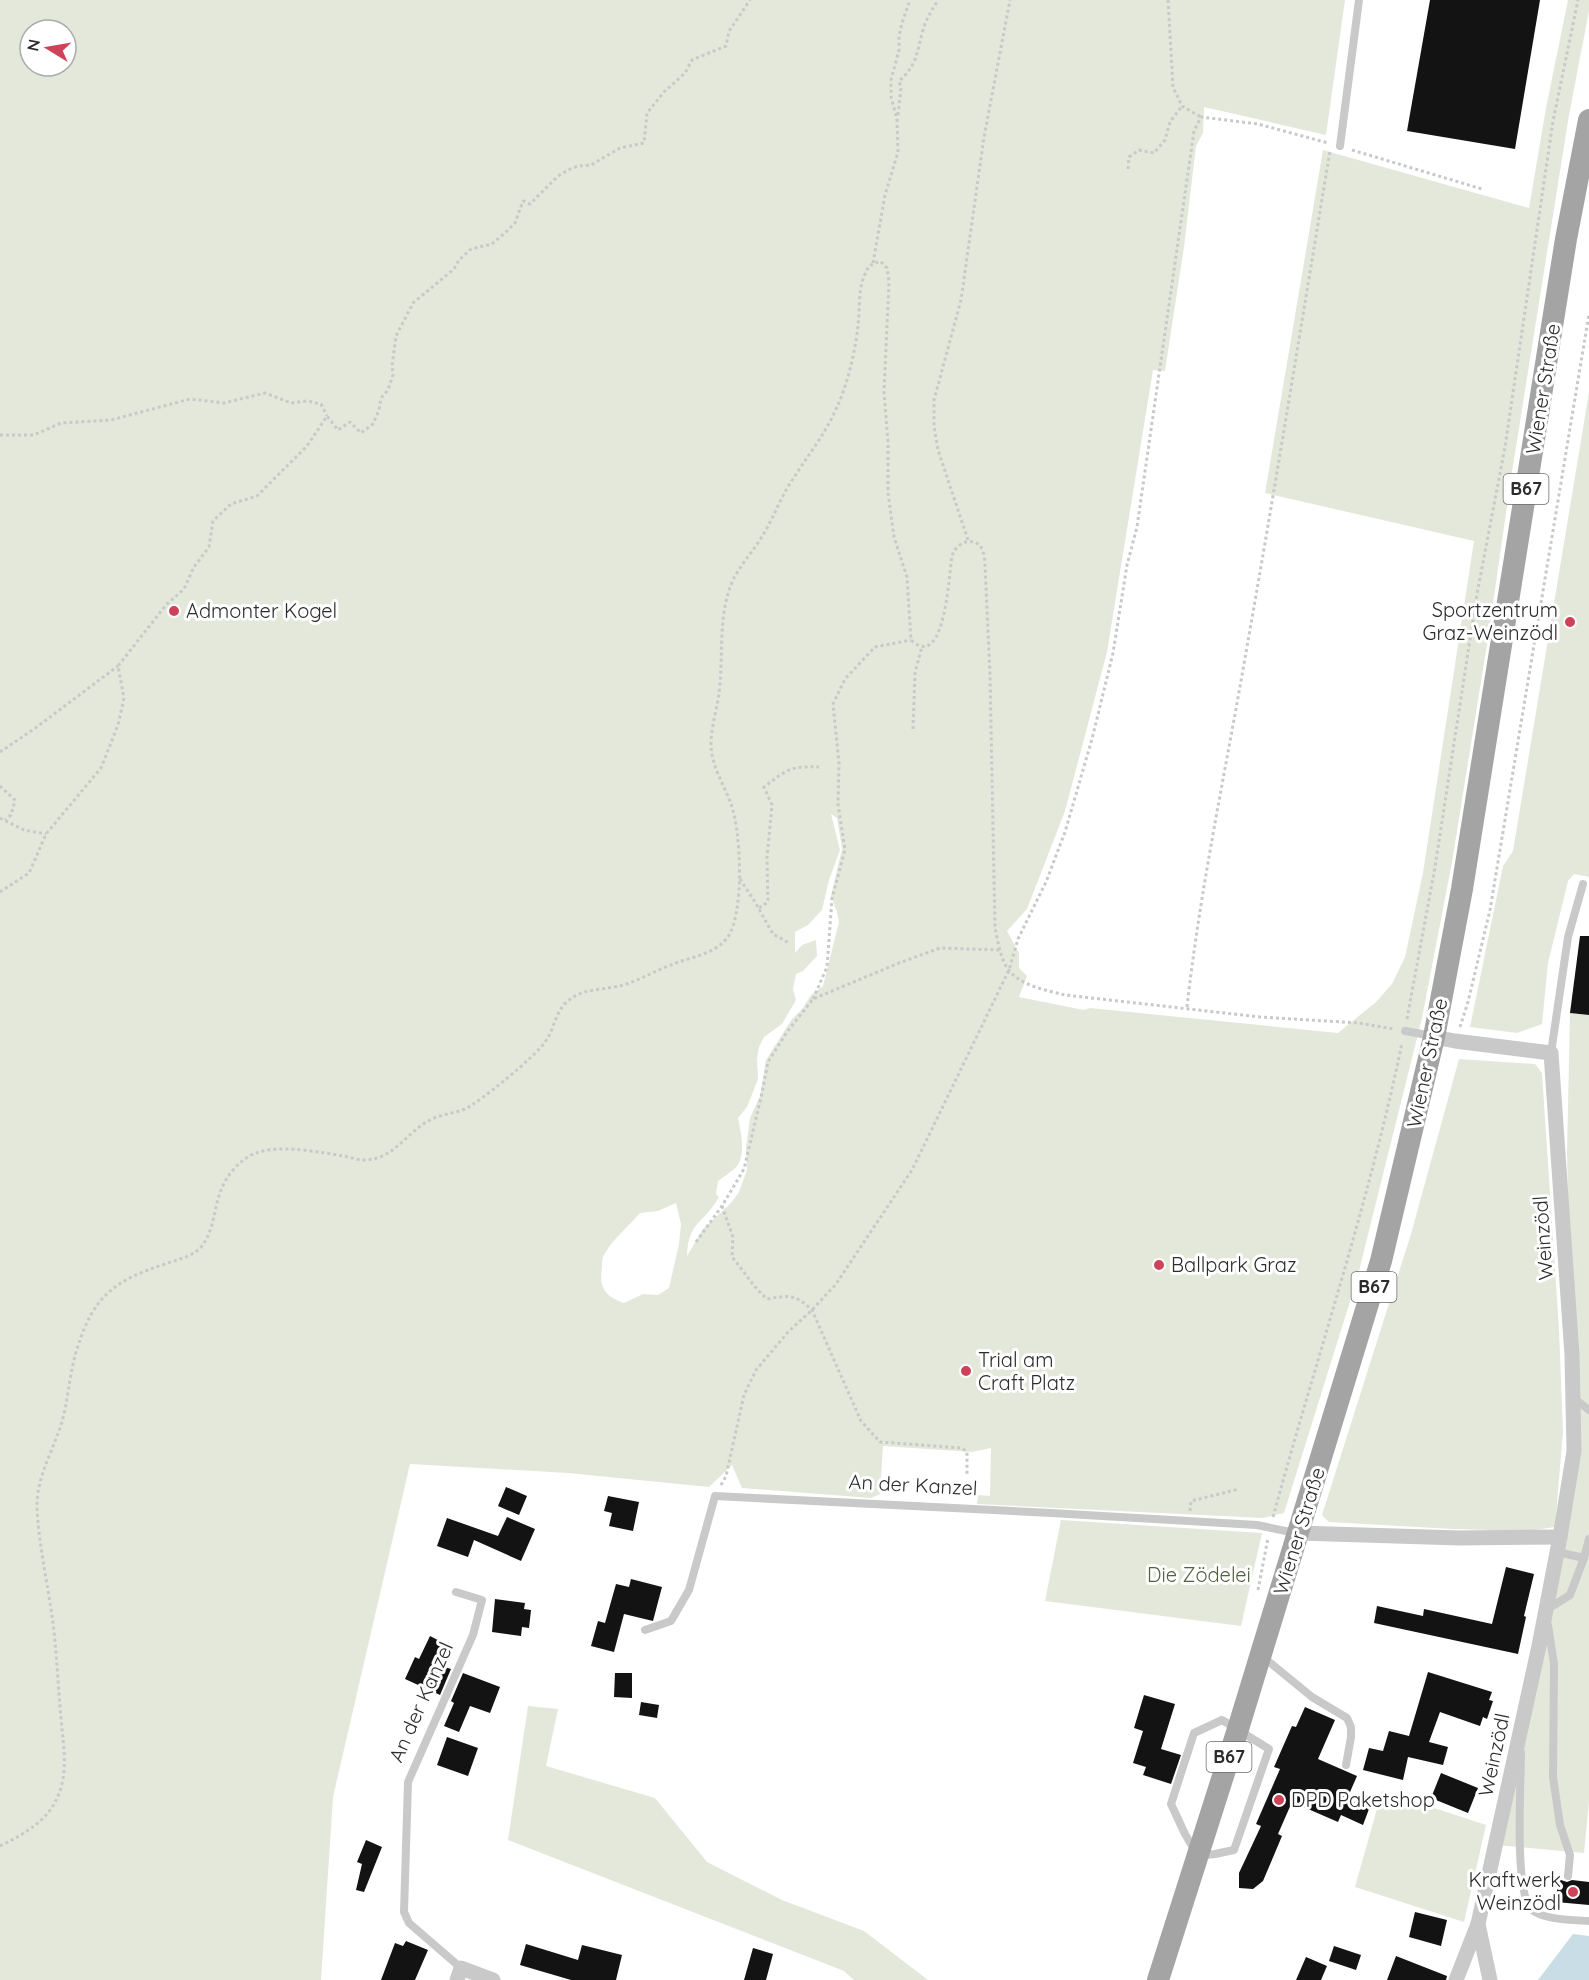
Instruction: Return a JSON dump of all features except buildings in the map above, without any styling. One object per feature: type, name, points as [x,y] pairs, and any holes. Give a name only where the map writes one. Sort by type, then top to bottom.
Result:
[{"type":"main road","name":"Wiener Straße","points":[[1158,1980],[1261,1655],[1381,1262],[1434,1036],[1462,889],[1566,239],[1589,120]]},
{"type":"street","points":[[1434,1036],[1455,1041],[1551,1053]]},
{"type":"street","name":"Weinzödl","points":[[1490,1980],[1478,1924],[1546,1611],[1574,1451],[1572,1355],[1551,1053]]},
{"type":"street","points":[[1298,1533],[1460,1538],[1558,1545]]},
{"type":"street","points":[[1456,1980],[1478,1924]]},
{"type":"street","name":"An der Kanzel","points":[[459,1974],[493,1980]]},
{"type":"lane","points":[[1340,146],[1359,0]]},
{"type":"lane","points":[[1551,1053],[1568,937],[1583,884]]},
{"type":"lane","points":[[1405,1031],[1434,1036]]},
{"type":"lane","points":[[1573,1397],[1589,1410]]},
{"type":"lane","points":[[645,1630],[671,1621],[689,1590],[716,1496]]},
{"type":"lane","name":"An der Kanzel","points":[[716,1496],[1257,1525],[1298,1533]]},
{"type":"lane","points":[[1568,1876],[1570,1855],[1560,1825],[1554,1787],[1554,1664],[1546,1611],[1570,1595],[1589,1539]]},
{"type":"lane","points":[[1558,1545],[1584,1558]]},
{"type":"lane","name":"An der Kanzel","points":[[456,1592],[482,1600],[473,1635],[408,1782],[404,1912],[409,1923],[459,1974]]},
{"type":"lane","points":[[1261,1655],[1312,1697],[1347,1718],[1352,1737],[1346,1765]]},
{"type":"lane","points":[[1222,1720],[1238,1729],[1269,1749],[1234,1850],[1198,1856],[1171,1804],[1194,1733],[1222,1720]]},
{"type":"lane","points":[[1522,1728],[1520,1824],[1523,1890],[1531,1909],[1546,1917],[1589,1921]]},
{"type":"path","points":[[0,435],[34,435],[61,423],[111,420],[190,399],[224,403],[265,393],[291,403],[307,401],[321,404],[338,430],[350,422],[361,433],[373,424],[381,398],[388,390],[393,375],[396,336],[413,303],[454,269],[459,260],[471,249],[492,244],[507,231],[514,223],[523,201],[530,204],[558,176],[578,166],[591,165],[620,148],[644,143],[647,113],[664,92],[685,73],[692,60],[726,46],[729,31],[750,0]]},
{"type":"path","points":[[897,119],[891,97],[891,80],[899,50],[902,23],[910,0]]},
{"type":"path","points":[[873,263],[885,195],[898,152],[897,119],[901,88],[899,81],[909,73],[919,52],[929,14],[938,0]]},
{"type":"path","points":[[968,540],[938,450],[934,426],[934,400],[961,300],[984,137],[1010,0]]},
{"type":"path","points":[[1168,0],[1173,87],[1182,106],[1201,117],[1258,124],[1331,144],[1270,519],[1203,896],[1187,1007]]},
{"type":"path","points":[[1256,1600],[1270,1528],[1347,1263],[1395,1080],[1405,1031],[1435,867],[1477,594],[1504,447],[1553,121],[1578,0]]},
{"type":"path","points":[[1128,169],[1129,157],[1139,150],[1154,153],[1166,140],[1170,123],[1182,106]]},
{"type":"path","points":[[716,1496],[726,1476],[744,1395],[756,1370],[788,1332],[836,1284],[912,1170],[1009,970],[1018,939],[1046,882],[1065,832],[1092,739],[1113,653],[1127,565],[1137,527],[1194,131],[1201,117]]},
{"type":"path","points":[[1340,146],[1482,189]]},
{"type":"path","points":[[0,1846],[27,1833],[45,1817],[59,1794],[66,1767],[53,1626],[37,1503],[42,1473],[62,1418],[76,1349],[87,1321],[100,1300],[119,1282],[194,1254],[205,1242],[225,1178],[241,1160],[263,1150],[323,1153],[364,1160],[384,1156],[417,1127],[435,1117],[465,1109],[478,1101],[525,1062],[543,1045],[557,1012],[570,998],[641,979],[667,966],[714,950],[727,939],[733,927],[739,878],[737,825],[731,803],[712,759],[710,740],[719,694],[724,614],[728,592],[736,574],[765,532],[792,480],[824,434],[838,405],[847,379],[857,331],[862,280],[866,269],[880,261],[887,268],[890,282],[884,392],[888,442],[888,493],[894,537],[907,577],[911,640]]},
{"type":"path","points":[[0,752],[118,666],[166,605],[184,589],[194,567],[209,548],[213,520],[231,504],[257,496],[307,446],[327,416]]},
{"type":"path","points":[[696,1242],[722,1206],[744,1169],[768,1062],[787,1032],[813,999],[827,967],[832,898],[845,850],[838,804],[839,763],[833,704],[845,679],[875,647],[911,640],[922,646],[929,644],[937,636],[944,622],[953,554],[960,544],[968,540],[976,543],[982,549],[985,565],[990,675],[995,928],[1000,951],[1009,970],[1021,980],[1039,989],[1065,995],[1260,1017],[1359,1023],[1405,1031]]},
{"type":"path","points":[[913,729],[915,673],[922,646]]},
{"type":"path","points":[[0,892],[29,873],[46,834],[101,768],[118,725],[124,698],[118,666]]},
{"type":"path","points":[[759,908],[768,902],[767,858],[772,805],[764,788],[781,774],[796,766],[819,767]]},
{"type":"path","points":[[0,786],[15,800],[5,820]]},
{"type":"path","points":[[0,818],[24,830],[46,834]]},
{"type":"path","points":[[739,878],[773,934],[789,943]]},
{"type":"path","points":[[813,999],[940,948],[1000,951]]},
{"type":"path","points":[[722,1206],[733,1237],[732,1257],[755,1288],[767,1299],[787,1295],[801,1299],[812,1310],[861,1420],[880,1442],[962,1448],[967,1452],[967,1475]]},
{"type":"path","points":[[1191,1501],[1239,1489]]},
{"type":"green space","points":[[0,0],[1345,0],[1326,135],[1204,107],[1203,133],[1196,146],[1184,247],[1165,371],[1153,370],[1107,652],[1065,811],[1027,909],[1007,931],[1019,953],[1019,968],[1027,976],[1019,997],[1084,1010],[1090,1008],[1338,1033],[1376,1002],[1392,984],[1405,957],[1423,873],[1474,541],[1265,493],[1323,150],[1529,208],[1568,0],[1589,0],[1512,472],[1452,862],[1422,1018],[1357,1279],[1284,1513],[1263,1518],[977,1504],[978,1495],[990,1496],[991,1448],[972,1452],[883,1446],[880,1494],[871,1498],[742,1488],[732,1465],[709,1487],[568,1473],[410,1464],[333,1797],[321,1980],[0,1980]],"holes":[[[831,814],[837,818],[842,849],[831,896],[839,922],[823,986],[811,995],[792,1019],[766,1060],[760,1096],[750,1118],[746,1148],[747,1170],[739,1192],[731,1203],[703,1229],[687,1256],[690,1236],[719,1197],[716,1194],[718,1181],[735,1168],[740,1161],[742,1143],[738,1118],[747,1107],[758,1079],[759,1047],[764,1037],[782,1024],[796,1000],[793,989],[796,974],[803,971],[817,956],[816,940],[802,945],[795,953],[795,932],[808,925],[822,910],[829,880],[840,850]],[[676,1203],[681,1224],[669,1288],[658,1295],[643,1294],[624,1303],[607,1294],[601,1280],[602,1261],[613,1242],[640,1213],[658,1211]]]},
{"type":"green space","name":"Sportzentrum Graz-Weinzödl","points":[[1589,392],[1589,877],[1574,874],[1568,881],[1548,963],[1542,1024],[1517,1033],[1470,1027],[1503,866],[1513,851]]},
{"type":"green space","points":[[1570,1013],[1589,1015],[1589,1801],[1584,1853],[1496,1845],[1574,1451],[1567,1152]]},
{"type":"green space","points":[[1459,1059],[1535,1064],[1542,1073],[1559,1329],[1563,1432],[1555,1527],[1528,1531],[1329,1522],[1322,1515],[1411,1234]]},
{"type":"green space","name":"Die Zödelei","points":[[1061,1520],[1262,1533],[1241,1626],[1045,1601]]},
{"type":"green space","points":[[528,1706],[558,1709],[546,1766],[655,1798],[707,1862],[782,1900],[864,1931],[928,1980],[854,1980],[844,1971],[508,1840]]},
{"type":"green space","points":[[1382,1791],[1486,1825],[1464,1922],[1355,1887]]},
{"type":"water","points":[[1573,1934],[1589,1936],[1589,1980],[1538,1980]]},
{"type":"place","name":"Admonter Kogel","points":[[174,611]]},
{"type":"place","name":"Sportzentrum Graz-Weinzödl","points":[[1570,622]]},
{"type":"place","name":"Ballpark Graz","points":[[1159,1265]]},
{"type":"place","name":"Trial am Craft Platz","points":[[966,1371]]},
{"type":"place","name":"DPD Paketshop","points":[[1279,1800]]},
{"type":"place","name":"Kraftwerk Weinzödl","points":[[1573,1892]]}]
